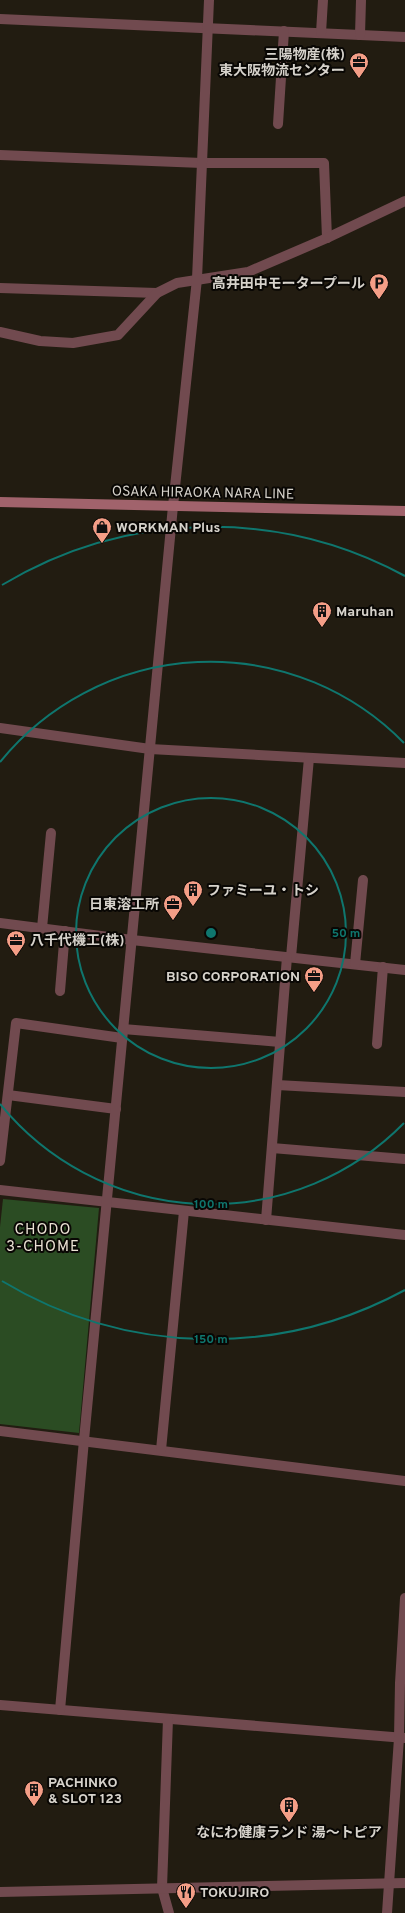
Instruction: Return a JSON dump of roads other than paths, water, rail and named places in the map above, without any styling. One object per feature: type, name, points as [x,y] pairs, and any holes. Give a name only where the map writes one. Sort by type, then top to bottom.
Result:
[{"type":"main road","name":"OSAKA HIRAOKA NARA LINE","points":[[0,502],[405,511]]},
{"type":"street","points":[[60,1710],[84,1440],[173,506],[197,279],[209,0]]},
{"type":"street","points":[[321,33],[323,0]]},
{"type":"street","points":[[360,34],[362,0]]},
{"type":"street","points":[[0,18],[405,37]]},
{"type":"street","points":[[278,124],[284,31]]},
{"type":"street","points":[[0,155],[202,164],[324,163],[327,238]]},
{"type":"street","points":[[0,332],[40,340],[73,343],[118,335],[157,293],[177,283],[248,272],[327,238],[405,201]]},
{"type":"street","points":[[0,288],[157,293]]},
{"type":"street","points":[[0,728],[150,749],[405,763]]},
{"type":"street","points":[[266,1220],[280,1042],[309,758]]},
{"type":"street","points":[[42,928],[51,833]]},
{"type":"street","points":[[354,964],[363,880]]},
{"type":"street","points":[[0,923],[132,940],[405,970]]},
{"type":"street","points":[[60,991],[65,931]]},
{"type":"street","points":[[377,1044],[383,967]]},
{"type":"street","points":[[0,1161],[16,1022],[123,1033],[280,1042]]},
{"type":"street","points":[[276,1085],[405,1092]]},
{"type":"street","points":[[8,1095],[116,1109]]},
{"type":"street","points":[[272,1148],[405,1159]]},
{"type":"street","points":[[0,1190],[405,1235]]},
{"type":"street","points":[[161,1450],[184,1211]]},
{"type":"street","points":[[0,1431],[84,1440],[405,1481]]},
{"type":"street","points":[[387,1913],[388,1883],[402,1738],[400,1683],[405,1598]]},
{"type":"street","points":[[0,1705],[402,1738]]},
{"type":"street","points":[[168,1719],[162,1888],[169,1913]]},
{"type":"street","points":[[0,1892],[405,1883]]},
{"type":"place","name":"三陽物産(株) 東大阪物流センター","points":[[359,79]]},
{"type":"place","name":"高井田中モータープール","points":[[379,300]]},
{"type":"place","name":"WORKMAN Plus","points":[[102,544]]},
{"type":"place","name":"Maruhan","points":[[322,628]]},
{"type":"place","name":"ファミーユ・トシ","points":[[193,907]]},
{"type":"place","name":"日東溶工所","points":[[173,921]]},
{"type":"place","name":"八千代機工(株)","points":[[16,957]]},
{"type":"place","name":"BISO CORPORATION","points":[[314,993]]},
{"type":"place","name":"PACHINKO & SLOT 123","points":[[34,1807]]},
{"type":"place","name":"なにわ健康ランド 湯～トピア","points":[[289,1823]]},
{"type":"place","name":"TOKUJIRO","points":[[186,1909]]},
{"type":"district","name":"CHODO 3-CHOME","points":[[43,1238]]}]
